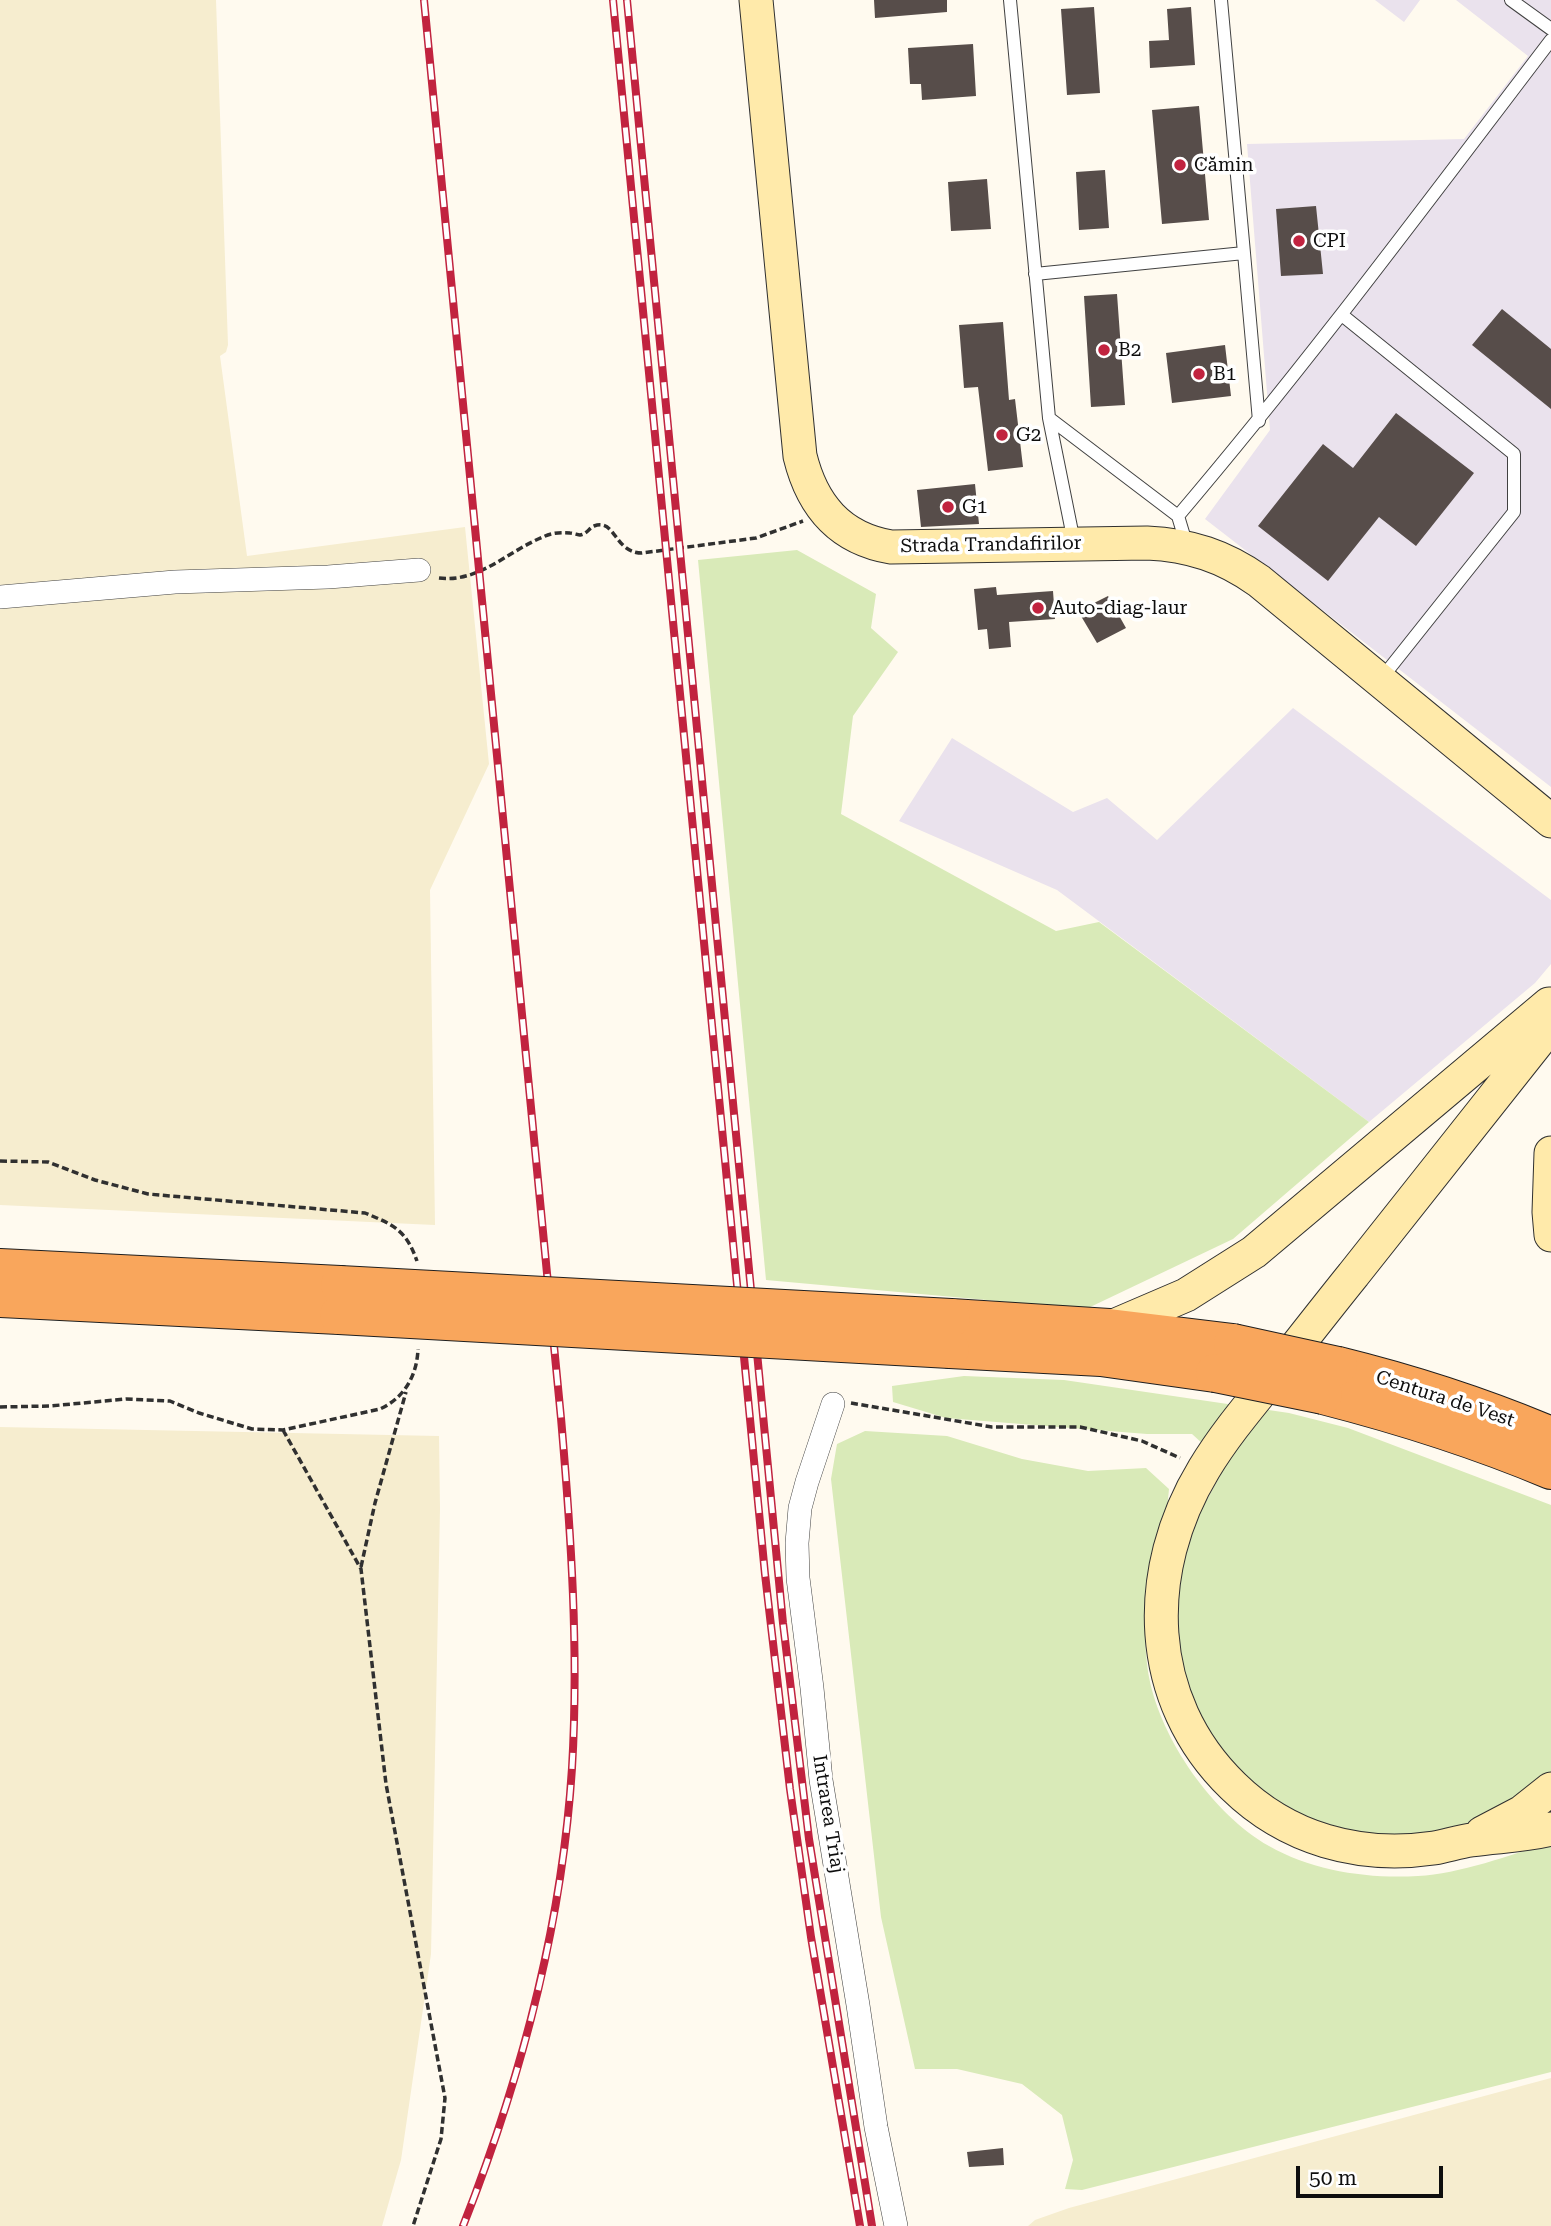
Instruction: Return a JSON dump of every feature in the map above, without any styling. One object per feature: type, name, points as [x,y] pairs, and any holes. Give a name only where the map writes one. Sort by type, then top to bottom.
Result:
[{"type":"highway","points":[[0,1268],[340,1300],[951,1333],[1110,1328],[1224,1358],[1331,1381],[1373,1408],[1455,1434],[1551,1470]]},
{"type":"highway","points":[[0,1298],[340,1300]]},
{"type":"highway","points":[[951,1333],[1101,1357],[1224,1358]]},
{"type":"highway","name":"Centura de Vest","points":[[1331,1381],[1439,1393],[1551,1436]]},
{"type":"main road","name":"Strada Trandafirilor","points":[[757,0],[800,456],[809,486],[822,508],[840,525],[863,540],[891,547],[1147,543],[1183,531],[1241,568],[1381,679],[1551,821]]},
{"type":"main road","points":[[1110,1328],[1186,1295],[1246,1258],[1551,1003]]},
{"type":"main road","points":[[1551,1025],[1260,1393],[1203,1470],[1185,1505],[1173,1540],[1162,1587],[1161,1633],[1164,1664],[1185,1720],[1228,1781],[1269,1817],[1318,1840],[1372,1850],[1435,1848],[1551,1829]]},
{"type":"main road","points":[[1551,1153],[1551,1235]]},
{"type":"main road","points":[[1471,1840],[1522,1812],[1551,1788]]},
{"type":"street","points":[[0,597],[175,582],[328,577],[419,570]]},
{"type":"street","name":"Intrarea Triaj","points":[[833,1404],[800,1508],[798,1578],[821,1780],[876,2127],[896,2226]]},
{"type":"lane","points":[[1010,0],[1049,418],[1074,543]]},
{"type":"lane","points":[[1221,0],[1259,421]]},
{"type":"lane","points":[[1511,0],[1551,29]]},
{"type":"lane","points":[[1049,418],[1183,531],[1259,421],[1551,40]]},
{"type":"lane","points":[[1035,274],[1244,253]]},
{"type":"lane","points":[[1342,315],[1514,454],[1514,512],[1381,679]]},
{"type":"path","points":[[419,570],[434,578],[457,579],[488,568],[542,537],[555,533],[579,535],[595,526],[612,529],[619,543],[633,553],[667,551],[756,538],[798,524],[822,508]]},
{"type":"path","points":[[0,1161],[48,1162],[95,1181],[148,1194],[365,1213],[392,1224],[404,1233],[419,1266]]},
{"type":"path","points":[[413,2226],[441,2139],[445,2098],[386,1784],[360,1569],[375,1503],[418,1357],[418,1344]]},
{"type":"path","points":[[0,1407],[50,1406],[126,1399],[170,1401],[252,1429],[283,1430],[380,1409],[393,1403],[407,1389]]},
{"type":"path","points":[[833,1404],[851,1403],[992,1427],[1080,1427],[1142,1441],[1203,1470]]},
{"type":"path","points":[[283,1430],[360,1569]]},
{"type":"shaded area","points":[[0,0],[216,0],[228,345],[226,352],[220,356],[247,556],[465,527],[489,764],[430,890],[435,1225],[0,1205]]},
{"type":"shaded area","points":[[1375,0],[1420,0],[1404,22]]},
{"type":"shaded area","points":[[1456,0],[1551,0],[1551,787],[1205,519],[1270,430],[1247,144],[1464,139],[1528,56]]},
{"type":"shaded area","points":[[1293,708],[1551,900],[1551,964],[1535,983],[1369,1122],[1057,890],[899,821],[952,738],[1073,812],[1107,798],[1157,840]]},
{"type":"shaded area","points":[[0,1427],[439,1436],[440,1509],[431,1954],[401,2160],[382,2226],[0,2226]]},
{"type":"shaded area","points":[[1551,2078],[1551,2226],[1028,2226],[1035,2220],[1069,2208]]},
{"type":"green space","points":[[797,550],[876,594],[871,628],[898,652],[853,716],[841,814],[1056,931],[1099,922],[1369,1122],[1233,1239],[1086,1309],[766,1280],[698,560]]},
{"type":"green space","points":[[964,1376],[1064,1380],[1289,1413],[1348,1428],[1551,1505],[1551,1808],[1443,1832],[1368,1838],[1282,1810],[1219,1750],[1195,1708],[1181,1659],[1176,1612],[1188,1534],[1226,1465],[1192,1434],[1147,1434],[946,1418],[893,1402],[892,1386]]},
{"type":"green space","points":[[865,1431],[947,1436],[1022,1459],[1088,1471],[1146,1468],[1169,1489],[1145,1621],[1148,1670],[1155,1701],[1177,1750],[1192,1773],[1228,1815],[1269,1846],[1304,1862],[1341,1872],[1399,1877],[1468,1868],[1551,1842],[1551,2072],[1082,2190],[1065,2189],[1073,2160],[1062,2115],[1022,2084],[957,2069],[915,2069],[881,1917],[831,1479],[837,1444]]},
{"type":"building","points":[[874,0],[947,0],[947,12],[875,18]]},
{"type":"building","points":[[1094,7],[1100,93],[1067,95],[1061,9]]},
{"type":"building","points":[[1191,7],[1195,65],[1150,68],[1149,41],[1169,40],[1167,9]]},
{"type":"building","points":[[973,44],[976,96],[922,100],[921,84],[910,84],[908,48]]},
{"type":"building","name":"Cămin","points":[[1199,106],[1209,220],[1162,224],[1152,110]]},
{"type":"building","points":[[1105,170],[1109,228],[1079,230],[1076,172]]},
{"type":"building","points":[[987,179],[991,229],[951,231],[948,182]]},
{"type":"building","name":"CPI","points":[[1316,206],[1323,274],[1281,276],[1276,209]]},
{"type":"building","name":"B2","points":[[1117,294],[1125,405],[1091,407],[1084,296]]},
{"type":"building","points":[[1502,309],[1551,349],[1551,409],[1472,345]]},
{"type":"building","points":[[1003,322],[1009,400],[1015,399],[1023,467],[988,471],[978,387],[964,388],[959,325]]},
{"type":"building","name":"B1","points":[[1225,345],[1231,396],[1172,403],[1166,353]]},
{"type":"building","points":[[1396,413],[1474,473],[1416,546],[1379,517],[1328,581],[1258,526],[1323,444],[1353,468]]},
{"type":"building","name":"G1","points":[[975,484],[979,524],[921,527],[917,490]]},
{"type":"building","points":[[996,587],[997,595],[1053,591],[1055,619],[1009,622],[1011,647],[989,649],[987,629],[978,630],[974,589]]},
{"type":"building","points":[[1108,596],[1126,628],[1097,643],[1078,611]]},
{"type":"building","points":[[1003,2148],[1004,2165],[969,2167],[967,2152]]},
{"type":"railway","points":[[424,0],[561,1418],[571,1549],[575,1680],[567,1827],[548,1944],[536,2001],[503,2115],[463,2226]]},
{"type":"railway","points":[[613,0],[765,1574],[790,1789],[811,1937],[860,2226]]},
{"type":"railway","points":[[627,0],[783,1623],[809,1839],[872,2226]]},
{"type":"place","name":"Cămin","points":[[1180,165]]},
{"type":"place","name":"CPI","points":[[1299,241]]},
{"type":"place","name":"B2","points":[[1104,350]]},
{"type":"place","name":"B1","points":[[1199,374]]},
{"type":"place","name":"G2","points":[[1002,435]]},
{"type":"place","name":"G1","points":[[948,507]]},
{"type":"place","name":"Auto-diag-laur","points":[[1038,608]]}]
